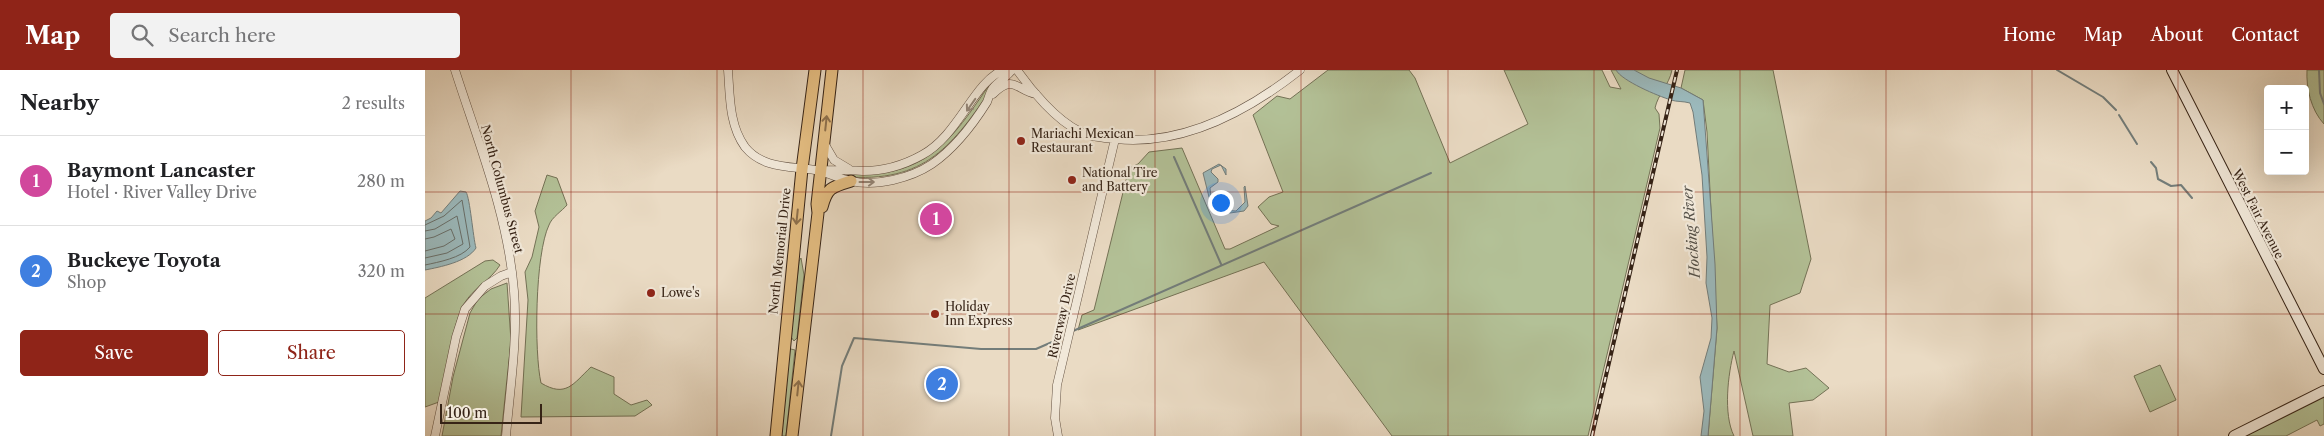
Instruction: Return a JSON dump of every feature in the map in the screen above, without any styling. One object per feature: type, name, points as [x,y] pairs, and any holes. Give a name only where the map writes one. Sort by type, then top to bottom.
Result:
[{"type":"main road","name":"North Memorial Drive","points":[[776,436],[802,169],[815,70]]},
{"type":"main road","points":[[792,436],[818,213],[832,70]]},
{"type":"main road","points":[[818,213],[825,193],[851,182]]},
{"type":"main road","points":[[769,436],[774,396],[783,367]]},
{"type":"street","name":"North Columbus Street","points":[[455,70],[493,191],[512,272],[515,315],[506,436]]},
{"type":"street","points":[[728,70],[733,122],[737,135],[752,154],[769,163],[821,171],[849,169],[863,171],[885,168],[912,160],[927,152],[947,137],[993,70]]},
{"type":"street","points":[[986,82],[996,73],[1003,70]]},
{"type":"street","points":[[988,100],[994,87],[1012,70]]},
{"type":"street","points":[[1017,70],[1035,94],[1078,131],[1101,138],[1143,140],[1164,138],[1205,126],[1243,107],[1300,70]]},
{"type":"street","name":"West Fair Avenue","points":[[2172,70],[2324,369]]},
{"type":"street","points":[[821,171],[851,182],[889,180],[930,165],[962,137],[997,90],[1009,84],[1019,86],[1030,94],[1035,94]]},
{"type":"street","name":"Riverway Drive","points":[[1058,436],[1055,418],[1056,391],[1115,139]]},
{"type":"street","points":[[824,142],[834,160],[849,169]]},
{"type":"street","points":[[435,436],[456,338],[465,309],[485,286],[501,276],[512,272]]},
{"type":"street","points":[[2234,436],[2324,391]]},
{"type":"green space","points":[[1328,70],[1409,70],[1415,78],[1450,163],[1528,124],[1504,70],[1602,70],[1610,87],[1621,89],[1611,70],[1672,70],[1655,108],[1659,114],[1660,128],[1588,436],[1392,436],[1264,262],[1078,330],[1082,315],[1094,310],[1129,168],[1138,164],[1149,152],[1182,148],[1225,249],[1230,249],[1279,226],[1271,224],[1258,207],[1269,197],[1283,192],[1253,115],[1277,96],[1290,99]]},
{"type":"green space","points":[[1685,70],[1773,70],[1811,259],[1800,293],[1770,305],[1767,364],[1789,372],[1806,368],[1829,388],[1813,400],[1789,403],[1793,436],[1753,436],[1734,351],[1728,382],[1728,406],[1734,436],[1708,436],[1717,328],[1707,132],[1703,100],[1681,88]]},
{"type":"green space","points":[[2307,70],[2324,70],[2324,124],[2313,106],[2309,93],[2309,85],[2307,84]]},
{"type":"green space","points":[[994,78],[997,81],[968,122],[954,139],[938,153],[921,164],[901,172],[878,177],[851,177],[851,174],[878,173],[901,169],[920,161],[952,135]]},
{"type":"green space","points":[[547,175],[557,178],[567,205],[550,222],[544,239],[541,258],[538,280],[537,349],[541,383],[557,389],[563,389],[569,387],[591,367],[614,377],[614,394],[631,405],[647,400],[652,405],[635,416],[521,417],[528,300],[525,272],[532,257],[539,227],[535,211]]},
{"type":"green space","points":[[801,258],[804,275],[797,338],[794,341],[791,337],[799,261]]},
{"type":"green space","points":[[493,260],[500,265],[468,298],[460,314],[452,338],[439,402],[425,407],[425,298],[485,261]]},
{"type":"green space","points":[[507,283],[511,341],[501,436],[442,436],[453,377],[470,313],[478,299],[491,289]]},
{"type":"green space","points":[[791,349],[795,350],[786,436],[780,436],[789,351]]},
{"type":"green space","points":[[2160,365],[2176,400],[2150,412],[2134,376]]},
{"type":"green space","points":[[2324,397],[2324,424],[2320,426],[2317,420],[2286,436],[2244,436],[2318,398]]},
{"type":"water","points":[[1616,70],[1634,70],[1649,78],[1681,88],[1703,100],[1715,264],[1717,328],[1708,436],[1701,436],[1704,411],[1700,377],[1711,338],[1712,318],[1706,283],[1707,257],[1702,175],[1693,112],[1690,103],[1671,100],[1649,92],[1625,79]]},
{"type":"water","points":[[1219,164],[1221,165],[1212,169],[1211,172],[1218,179],[1218,182],[1210,188],[1211,197],[1222,210],[1217,208],[1209,197],[1203,173]]},
{"type":"water","points":[[1245,186],[1248,206],[1244,211],[1230,213],[1222,210],[1236,211],[1245,202]]},
{"type":"water","points":[[460,191],[466,192],[476,248],[472,253],[460,260],[425,270],[425,221],[431,218],[437,211],[441,213]]},
{"type":"waterway","points":[[2057,70],[2103,97],[2116,110]]},
{"type":"waterway","points":[[2319,70],[2320,93],[2324,104]]},
{"type":"waterway","points":[[2119,115],[2137,144]]},
{"type":"waterway","points":[[1174,157],[1221,264]]},
{"type":"waterway","points":[[2151,162],[2156,168],[2158,179],[2171,186],[2181,185],[2192,198]]},
{"type":"waterway","points":[[1073,331],[1431,173]]},
{"type":"waterway","points":[[831,436],[842,366],[854,338],[981,349],[1036,349],[1059,339]]},
{"type":"railway","points":[[1592,436],[1677,70]]},
{"type":"place","name":"Mariachi Mexican Restaurant","points":[[1021,141]]},
{"type":"place","name":"National Tire and Battery","points":[[1072,180]]},
{"type":"place","name":"Baymont Lancaster","points":[[936,219]]},
{"type":"place","name":"Lowe's","points":[[651,293]]},
{"type":"place","name":"Holiday Inn Express","points":[[935,314]]},
{"type":"place","name":"Buckeye Toyota","points":[[942,384]]},
{"type":"water label","name":"Hocking River","points":[[1691,232]]}]
